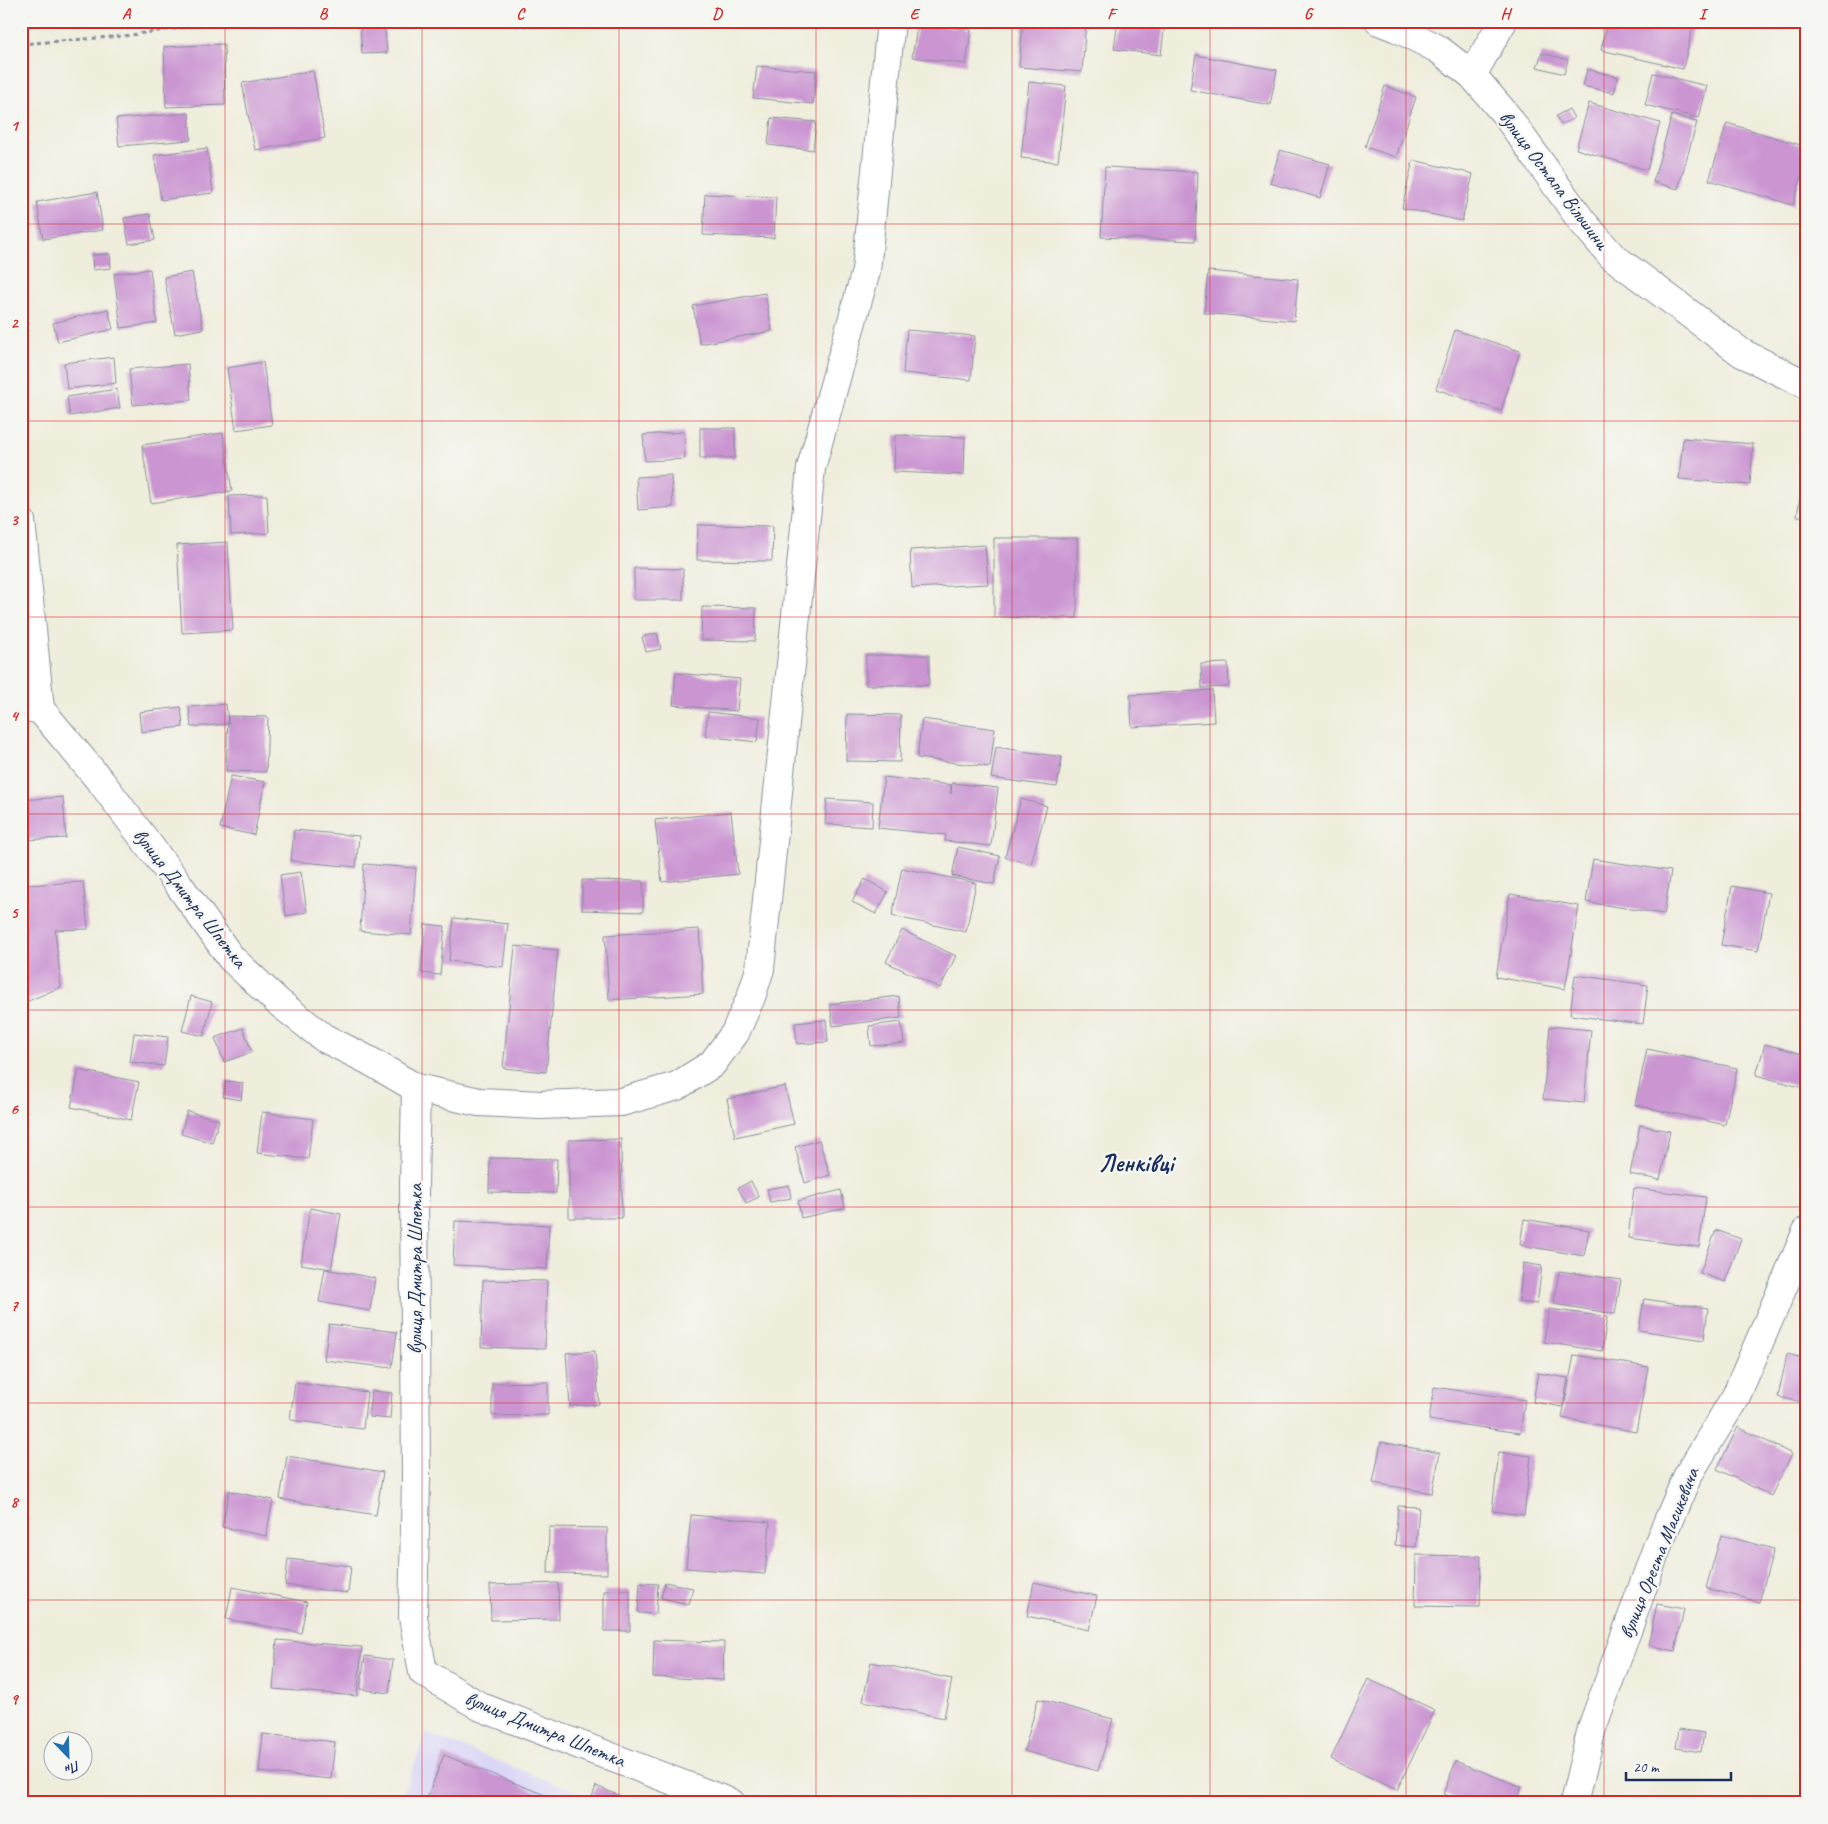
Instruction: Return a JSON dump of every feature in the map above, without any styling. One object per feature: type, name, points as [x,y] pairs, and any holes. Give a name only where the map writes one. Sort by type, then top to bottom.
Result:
[{"type":"street","points":[[416,1088],[479,1102],[540,1105],[621,1102],[676,1086],[712,1064],[735,1033],[751,997],[760,969],[811,468],[866,271],[891,21]]},
{"type":"street","name":"вулиця Остапа Вільшини","points":[[1379,21],[1438,49],[1472,75],[1506,115],[1581,220],[1612,256],[1742,353],[1807,385]]},
{"type":"street","points":[[1472,75],[1503,21]]},
{"type":"street","points":[[21,521],[31,708]]},
{"type":"street","name":"вулиця Дмитра Шпетка","points":[[31,708],[102,783],[231,958],[278,1002],[324,1038],[368,1060],[416,1088],[414,1185],[416,1479],[413,1617],[423,1672],[481,1707],[732,1803]]},
{"type":"street","name":"вулиця Ореста Масикевича","points":[[1574,1803],[1592,1728],[1659,1542],[1688,1475],[1736,1396],[1807,1231]]},
{"type":"path","points":[[21,44],[124,36],[228,21]]},
{"type":"shaded area","points":[[426,1733],[605,1803],[400,1803]]},
{"type":"building","points":[[360,21],[384,21],[387,53],[362,54]]},
{"type":"building","points":[[775,21],[820,21],[819,26],[775,23]]},
{"type":"building","points":[[1023,21],[1086,21],[1082,72],[1019,67]]},
{"type":"building","points":[[1118,21],[1165,21],[1161,55],[1114,49]]},
{"type":"building","points":[[1608,21],[1694,21],[1683,69],[1601,50]]},
{"type":"building","points":[[918,22],[971,30],[966,64],[912,57]]},
{"type":"building","points":[[224,44],[225,105],[166,107],[164,47]]},
{"type":"building","points":[[1542,53],[1568,60],[1564,74],[1537,67]]},
{"type":"building","points":[[1196,55],[1277,70],[1270,105],[1190,90]]},
{"type":"building","points":[[757,66],[816,71],[813,104],[753,98]]},
{"type":"building","points":[[1587,69],[1618,77],[1614,93],[1583,86]]},
{"type":"building","points":[[313,71],[325,138],[255,150],[242,83]]},
{"type":"building","points":[[1653,73],[1707,86],[1699,118],[1645,105]]},
{"type":"building","points":[[1029,82],[1066,86],[1058,162],[1021,158]]},
{"type":"building","points":[[1385,86],[1416,97],[1396,157],[1365,147]]},
{"type":"building","points":[[1589,103],[1660,123],[1647,170],[1576,149]]},
{"type":"building","points":[[1569,109],[1574,118],[1561,125],[1556,116]]},
{"type":"building","points":[[189,113],[191,140],[119,146],[116,119]]},
{"type":"building","points":[[1672,115],[1697,122],[1678,189],[1653,182]]},
{"type":"building","points":[[771,118],[816,122],[813,150],[768,145]]},
{"type":"building","points":[[1727,123],[1807,147],[1807,158],[1793,205],[1709,180]]},
{"type":"building","points":[[207,148],[213,193],[161,200],[154,155]]},
{"type":"building","points":[[1280,150],[1330,164],[1320,198],[1270,183]]},
{"type":"building","points":[[1413,160],[1473,174],[1462,221],[1402,208]]},
{"type":"building","points":[[1105,167],[1198,172],[1195,241],[1101,237]]},
{"type":"building","points":[[97,192],[103,230],[43,239],[37,202]]},
{"type":"building","points":[[705,194],[776,197],[774,238],[703,235]]},
{"type":"building","points":[[150,214],[155,240],[129,244],[124,218]]},
{"type":"building","points":[[110,254],[111,268],[93,270],[92,255]]},
{"type":"building","points":[[150,269],[157,323],[121,328],[114,274]]},
{"type":"building","points":[[1208,271],[1298,279],[1294,321],[1204,313]]},
{"type":"building","points":[[192,272],[203,329],[175,334],[164,277]]},
{"type":"building","points":[[765,293],[772,331],[700,344],[693,306]]},
{"type":"building","points":[[108,309],[113,329],[58,342],[53,323]]},
{"type":"building","points":[[907,330],[975,336],[971,380],[903,373]]},
{"type":"building","points":[[1455,330],[1520,351],[1501,411],[1436,389]]},
{"type":"building","points":[[114,357],[116,383],[67,389],[64,363]]},
{"type":"building","points":[[263,362],[272,425],[236,430],[227,368]]},
{"type":"building","points":[[188,364],[191,400],[133,405],[129,369]]},
{"type":"building","points":[[117,389],[120,408],[70,416],[67,397]]},
{"type":"building","points":[[700,428],[735,428],[735,458],[700,458]]},
{"type":"building","points":[[684,432],[685,459],[645,461],[643,435]]},
{"type":"building","points":[[223,433],[232,491],[151,503],[142,445]]},
{"type":"building","points":[[895,435],[965,437],[964,475],[894,472]]},
{"type":"building","points":[[1683,438],[1753,444],[1750,485],[1679,479]]},
{"type":"building","points":[[1804,473],[1807,473],[1807,517],[1797,516]]},
{"type":"building","points":[[671,475],[673,507],[638,510],[636,477]]},
{"type":"building","points":[[267,495],[269,533],[231,535],[229,496]]},
{"type":"building","points":[[698,525],[773,526],[772,561],[697,560]]},
{"type":"building","points":[[994,538],[1077,538],[1077,618],[994,617]]},
{"type":"building","points":[[228,542],[233,630],[182,633],[177,545]]},
{"type":"building","points":[[985,545],[988,584],[912,588],[910,550]]},
{"type":"building","points":[[634,568],[683,569],[683,600],[634,600]]},
{"type":"building","points":[[702,607],[756,608],[755,641],[701,640]]},
{"type":"building","points":[[657,633],[661,649],[646,652],[642,637]]},
{"type":"building","points":[[866,655],[929,655],[929,685],[866,685]]},
{"type":"building","points":[[1228,663],[1229,687],[1202,688],[1201,664]]},
{"type":"building","points":[[676,673],[740,679],[737,711],[673,705]]},
{"type":"building","points":[[1212,690],[1214,722],[1132,727],[1130,695]]},
{"type":"building","points":[[226,704],[228,724],[191,727],[189,707]]},
{"type":"building","points":[[181,707],[183,727],[141,732],[139,712]]},
{"type":"building","points":[[708,712],[760,718],[757,742],[705,736]]},
{"type":"building","points":[[847,714],[901,715],[900,762],[846,761]]},
{"type":"building","points":[[228,716],[268,717],[266,772],[226,771]]},
{"type":"building","points":[[922,719],[995,729],[990,767],[917,758]]},
{"type":"building","points":[[996,747],[1062,757],[1057,787],[991,778]]},
{"type":"building","points":[[231,776],[265,782],[254,835],[220,828]]},
{"type":"building","points":[[884,777],[951,785],[951,794],[952,783],[998,788],[991,846],[945,841],[946,835],[878,828]]},
{"type":"building","points":[[63,797],[66,838],[21,840],[21,800]]},
{"type":"building","points":[[827,799],[873,802],[872,827],[825,824]]},
{"type":"building","points":[[1021,799],[1047,806],[1031,864],[1005,857]]},
{"type":"building","points":[[731,812],[738,874],[662,882],[655,820]]},
{"type":"building","points":[[294,830],[359,836],[356,867],[291,861]]},
{"type":"building","points":[[958,847],[1000,856],[994,884],[952,876]]},
{"type":"building","points":[[1593,859],[1671,871],[1664,914],[1586,902]]},
{"type":"building","points":[[364,864],[416,868],[411,935],[360,931]]},
{"type":"building","points":[[902,868],[976,883],[966,932],[892,916]]},
{"type":"building","points":[[301,872],[307,912],[286,916],[280,875]]},
{"type":"building","points":[[865,879],[888,892],[876,914],[852,902]]},
{"type":"building","points":[[582,880],[643,881],[643,912],[582,910]]},
{"type":"building","points":[[83,882],[88,929],[55,930],[61,987],[21,1004],[21,885]]},
{"type":"building","points":[[1732,886],[1769,893],[1758,951],[1721,945]]},
{"type":"building","points":[[1510,894],[1579,906],[1565,989],[1496,977]]},
{"type":"building","points":[[454,918],[508,924],[503,967],[449,961]]},
{"type":"building","points":[[425,924],[445,926],[440,975],[421,973]]},
{"type":"building","points":[[699,929],[703,994],[609,1000],[605,935]]},
{"type":"building","points":[[902,930],[956,956],[940,988],[886,962]]},
{"type":"building","points":[[515,946],[558,950],[546,1072],[503,1068]]},
{"type":"building","points":[[1575,975],[1648,985],[1643,1024],[1570,1015]]},
{"type":"building","points":[[191,996],[212,1002],[204,1036],[182,1031]]},
{"type":"building","points":[[899,996],[901,1018],[833,1026],[830,1004]]},
{"type":"building","points":[[1807,996],[1807,1017],[1799,1013]]},
{"type":"building","points":[[826,1020],[828,1042],[797,1044],[795,1023]]},
{"type":"building","points":[[901,1022],[904,1043],[871,1046],[869,1026]]},
{"type":"building","points":[[1550,1026],[1591,1030],[1584,1103],[1543,1099]]},
{"type":"building","points":[[243,1028],[252,1052],[224,1062],[215,1038]]},
{"type":"building","points":[[134,1033],[168,1037],[164,1066],[130,1062]]},
{"type":"building","points":[[1765,1044],[1807,1055],[1807,1089],[1756,1075]]},
{"type":"building","points":[[1647,1049],[1737,1068],[1725,1125],[1635,1105]]},
{"type":"building","points":[[79,1070],[139,1082],[131,1120],[71,1107]]},
{"type":"building","points":[[226,1081],[243,1083],[241,1100],[223,1097]]},
{"type":"building","points":[[785,1086],[794,1124],[735,1137],[727,1099]]},
{"type":"building","points":[[187,1111],[219,1120],[212,1143],[181,1134]]},
{"type":"building","points":[[262,1112],[313,1119],[308,1159],[257,1153]]},
{"type":"building","points":[[1640,1125],[1670,1131],[1660,1180],[1630,1174]]},
{"type":"building","points":[[621,1139],[622,1218],[569,1218],[569,1140]]},
{"type":"building","points":[[819,1140],[830,1175],[805,1183],[795,1147]]},
{"type":"building","points":[[490,1158],[557,1159],[556,1193],[489,1192]]},
{"type":"building","points":[[751,1181],[759,1197],[746,1203],[738,1188]]},
{"type":"building","points":[[789,1185],[791,1198],[770,1202],[767,1189]]},
{"type":"building","points":[[1634,1188],[1706,1197],[1699,1247],[1628,1238]]},
{"type":"building","points":[[841,1190],[845,1208],[801,1218],[798,1201]]},
{"type":"building","points":[[310,1208],[341,1214],[331,1269],[301,1264]]},
{"type":"building","points":[[1524,1219],[1589,1230],[1584,1256],[1520,1245]]},
{"type":"building","points":[[455,1221],[549,1225],[547,1269],[453,1265]]},
{"type":"building","points":[[1716,1230],[1741,1239],[1725,1282],[1700,1273]]},
{"type":"building","points":[[1523,1263],[1542,1266],[1537,1304],[1519,1302]]},
{"type":"building","points":[[325,1269],[375,1278],[370,1311],[319,1302]]},
{"type":"building","points":[[1559,1271],[1621,1280],[1615,1314],[1554,1304]]},
{"type":"building","points":[[483,1280],[547,1281],[545,1349],[481,1347]]},
{"type":"building","points":[[1807,1284],[1807,1306],[1802,1305]]},
{"type":"building","points":[[1644,1299],[1708,1308],[1704,1340],[1639,1330]]},
{"type":"building","points":[[1549,1309],[1607,1317],[1602,1351],[1544,1342]]},
{"type":"building","points":[[329,1324],[397,1332],[392,1368],[324,1360]]},
{"type":"building","points":[[595,1351],[599,1404],[570,1406],[566,1353]]},
{"type":"building","points":[[1787,1354],[1807,1359],[1807,1403],[1778,1397]]},
{"type":"building","points":[[1574,1355],[1648,1367],[1636,1432],[1562,1418]]},
{"type":"building","points":[[1538,1373],[1568,1378],[1563,1407],[1533,1402]]},
{"type":"building","points":[[548,1382],[548,1415],[492,1416],[492,1383]]},
{"type":"building","points":[[295,1383],[367,1392],[363,1429],[290,1420]]},
{"type":"building","points":[[1434,1387],[1525,1400],[1520,1433],[1429,1420]]},
{"type":"building","points":[[372,1391],[392,1393],[390,1419],[370,1417]]},
{"type":"building","points":[[1738,1427],[1792,1454],[1771,1496],[1717,1469]]},
{"type":"building","points":[[1381,1442],[1440,1453],[1432,1493],[1373,1483]]},
{"type":"building","points":[[1499,1452],[1531,1456],[1524,1515],[1492,1511]]},
{"type":"building","points":[[287,1456],[383,1472],[376,1515],[280,1499]]},
{"type":"building","points":[[229,1491],[273,1500],[266,1536],[222,1527]]},
{"type":"building","points":[[1398,1506],[1419,1507],[1416,1547],[1395,1545]]},
{"type":"building","points":[[691,1515],[770,1522],[765,1574],[686,1568]]},
{"type":"building","points":[[549,1527],[607,1528],[607,1574],[548,1573]]},
{"type":"building","points":[[1721,1535],[1774,1549],[1759,1602],[1706,1588]]},
{"type":"building","points":[[1416,1555],[1481,1556],[1480,1607],[1415,1606]]},
{"type":"building","points":[[288,1559],[351,1566],[348,1593],[285,1585]]},
{"type":"building","points":[[665,1582],[693,1588],[689,1604],[661,1598]]},
{"type":"building","points":[[1034,1582],[1097,1596],[1089,1630],[1027,1616]]},
{"type":"building","points":[[558,1583],[559,1619],[491,1620],[490,1585]]},
{"type":"building","points":[[640,1583],[658,1584],[656,1614],[638,1613]]},
{"type":"building","points":[[232,1587],[307,1602],[301,1633],[226,1619]]},
{"type":"building","points":[[630,1590],[630,1631],[604,1631],[604,1591]]},
{"type":"building","points":[[1657,1604],[1684,1609],[1675,1651],[1648,1645]]},
{"type":"building","points":[[277,1640],[362,1647],[357,1696],[273,1689]]},
{"type":"building","points":[[654,1640],[724,1642],[723,1680],[653,1677]]},
{"type":"building","points":[[365,1656],[393,1660],[389,1693],[360,1689]]},
{"type":"building","points":[[871,1662],[952,1679],[944,1718],[863,1701]]},
{"type":"building","points":[[1368,1679],[1435,1710],[1397,1790],[1331,1759]]},
{"type":"building","points":[[1038,1699],[1113,1719],[1098,1771],[1024,1751]]},
{"type":"building","points":[[1679,1729],[1704,1733],[1701,1752],[1676,1748]]},
{"type":"building","points":[[263,1734],[335,1742],[331,1779],[259,1772]]},
{"type":"building","points":[[444,1755],[565,1803],[425,1803]]},
{"type":"building","points":[[1456,1761],[1522,1787],[1515,1803],[1466,1803],[1443,1794]]},
{"type":"building","points":[[596,1786],[637,1803],[590,1803]]},
{"type":"district","name":"Ленківці","points":[[1136,1163]]}]
